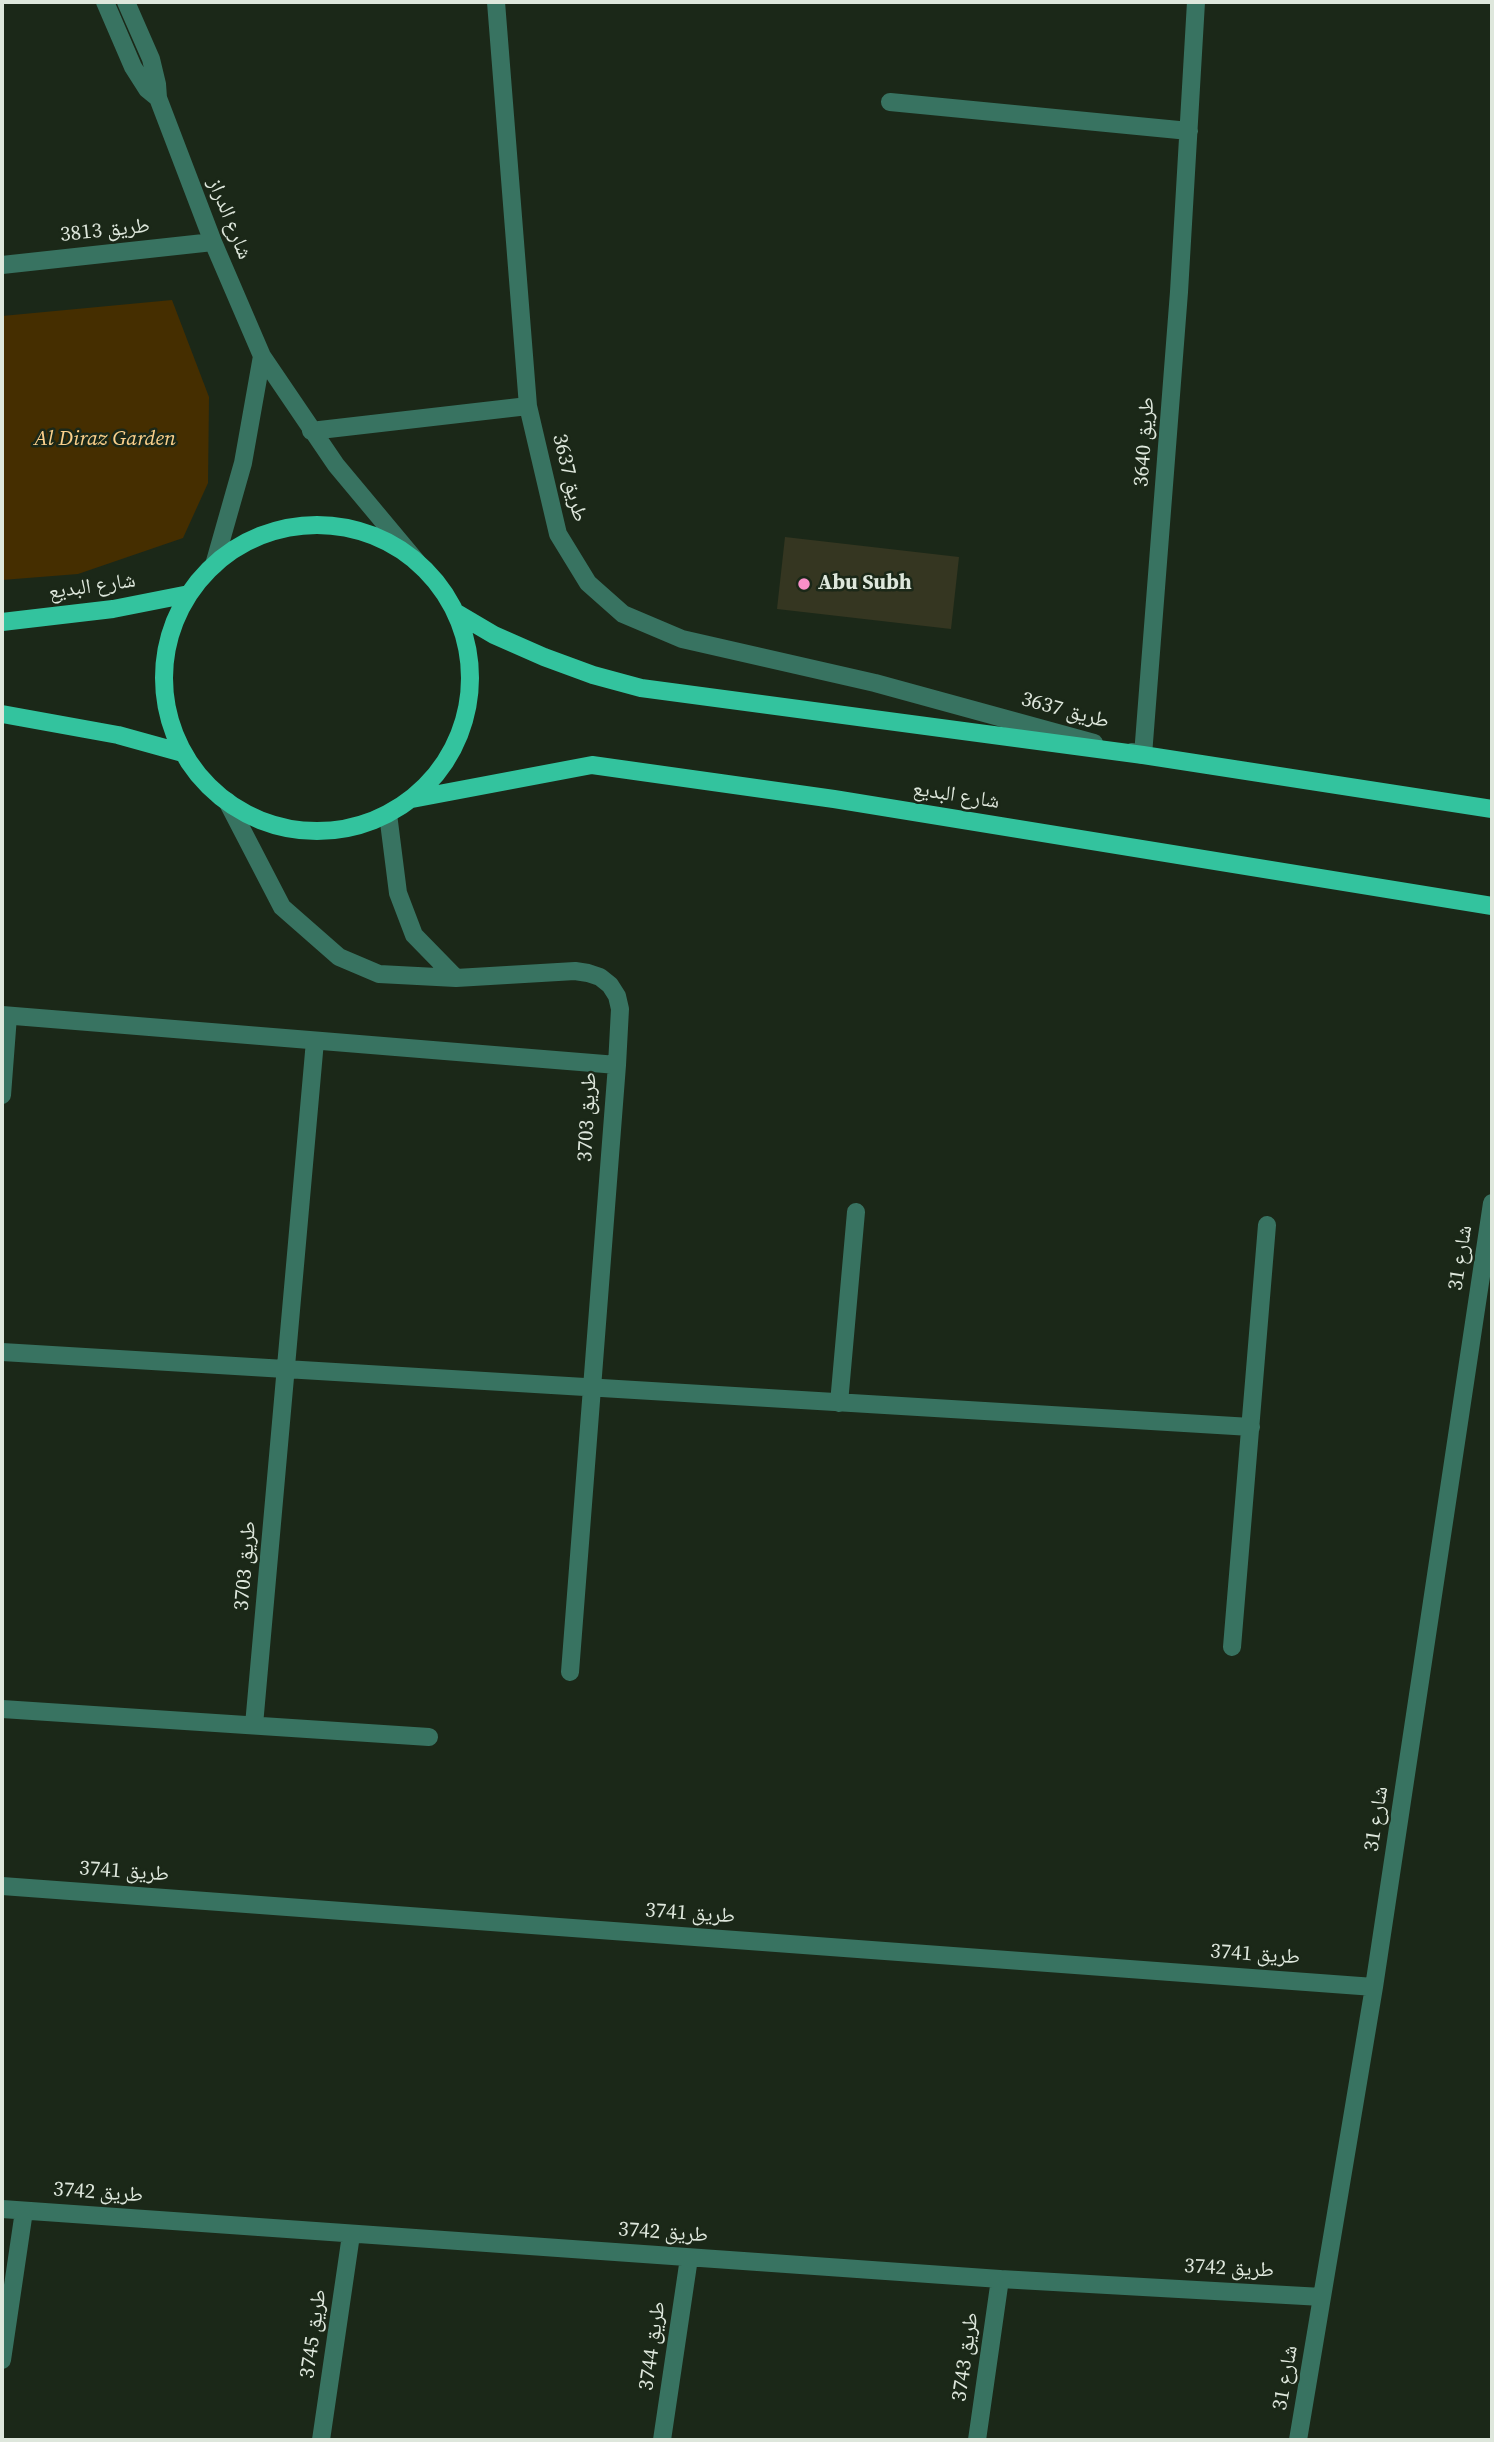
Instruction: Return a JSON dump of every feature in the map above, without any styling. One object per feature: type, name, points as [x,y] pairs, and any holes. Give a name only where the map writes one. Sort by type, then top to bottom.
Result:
[{"type":"main road","points":[[299,526],[362,532],[391,544],[417,562],[439,585],[455,612],[466,639],[470,669],[470,698],[463,727],[451,754],[434,778],[412,799],[388,814],[352,827],[334,830],[306,831],[278,826],[251,817],[226,802],[195,772],[183,753],[172,728],[165,700],[163,672],[167,645],[188,594],[214,565],[239,546],[268,533],[299,526]]},
{"type":"main road","name":"شارع البديع","points":[[2,622],[113,609],[188,594]]},
{"type":"main road","points":[[455,612],[494,635],[544,657],[593,675],[641,688],[1143,755],[1492,809]]},
{"type":"main road","points":[[2,715],[118,735],[183,753]]},
{"type":"main road","name":"شارع البديع","points":[[412,799],[592,765],[834,799],[1492,906]]},
{"type":"street","name":"شارع الدراز","points":[[105,2],[133,67],[147,89],[158,98]]},
{"type":"street","name":"شارع الدراز","points":[[126,2],[151,59],[158,98],[213,242],[261,356],[311,431],[362,498],[417,562]]},
{"type":"street","name":"طريق 3637","points":[[496,2],[528,406],[558,534],[588,583],[623,614],[682,639],[875,683],[1143,755]]},
{"type":"street","name":"طريق 3640","points":[[1143,755],[1180,292],[1196,2]]},
{"type":"street","points":[[890,103],[1189,131]]},
{"type":"street","name":"طريق 3813","points":[[2,265],[213,242]]},
{"type":"street","points":[[214,565],[243,463],[261,356]]},
{"type":"street","points":[[311,431],[528,406]]},
{"type":"street","points":[[226,802],[282,907],[339,957],[379,974],[456,978],[575,971],[600,977],[610,985],[617,996],[620,1009],[617,1065]]},
{"type":"street","points":[[388,814],[398,893],[414,935],[456,978]]},
{"type":"street","name":"طريق 3703","points":[[2,1095],[5,1016],[617,1065],[570,1672]]},
{"type":"street","name":"طريق 3703","points":[[254,1725],[315,1041]]},
{"type":"street","name":"شارع 31","points":[[1298,2440],[1374,1987],[1492,1203]]},
{"type":"street","points":[[839,1403],[856,1212]]},
{"type":"street","points":[[1232,1647],[1267,1225]]},
{"type":"street","points":[[2,1352],[1251,1427]]},
{"type":"street","points":[[2,1709],[429,1737]]},
{"type":"street","name":"طريق 3741","points":[[2,1886],[1374,1987]]},
{"type":"street","name":"طريق 3742","points":[[2,2209],[1000,2279],[1322,2297]]},
{"type":"street","points":[[2,2360],[24,2211]]},
{"type":"street","name":"طريق 3745","points":[[321,2440],[351,2235]]},
{"type":"street","name":"طريق 3744","points":[[662,2440],[689,2258]]},
{"type":"street","name":"طريق 3743","points":[[978,2440],[1000,2279]]},
{"type":"green space","name":"Al Diraz Garden","points":[[172,300],[209,397],[208,483],[183,538],[78,574],[2,580],[2,316]]},
{"type":"building","points":[[785,537],[959,557],[951,629],[777,609]]},
{"type":"place","name":"Abu Subh","points":[[804,584]]}]
